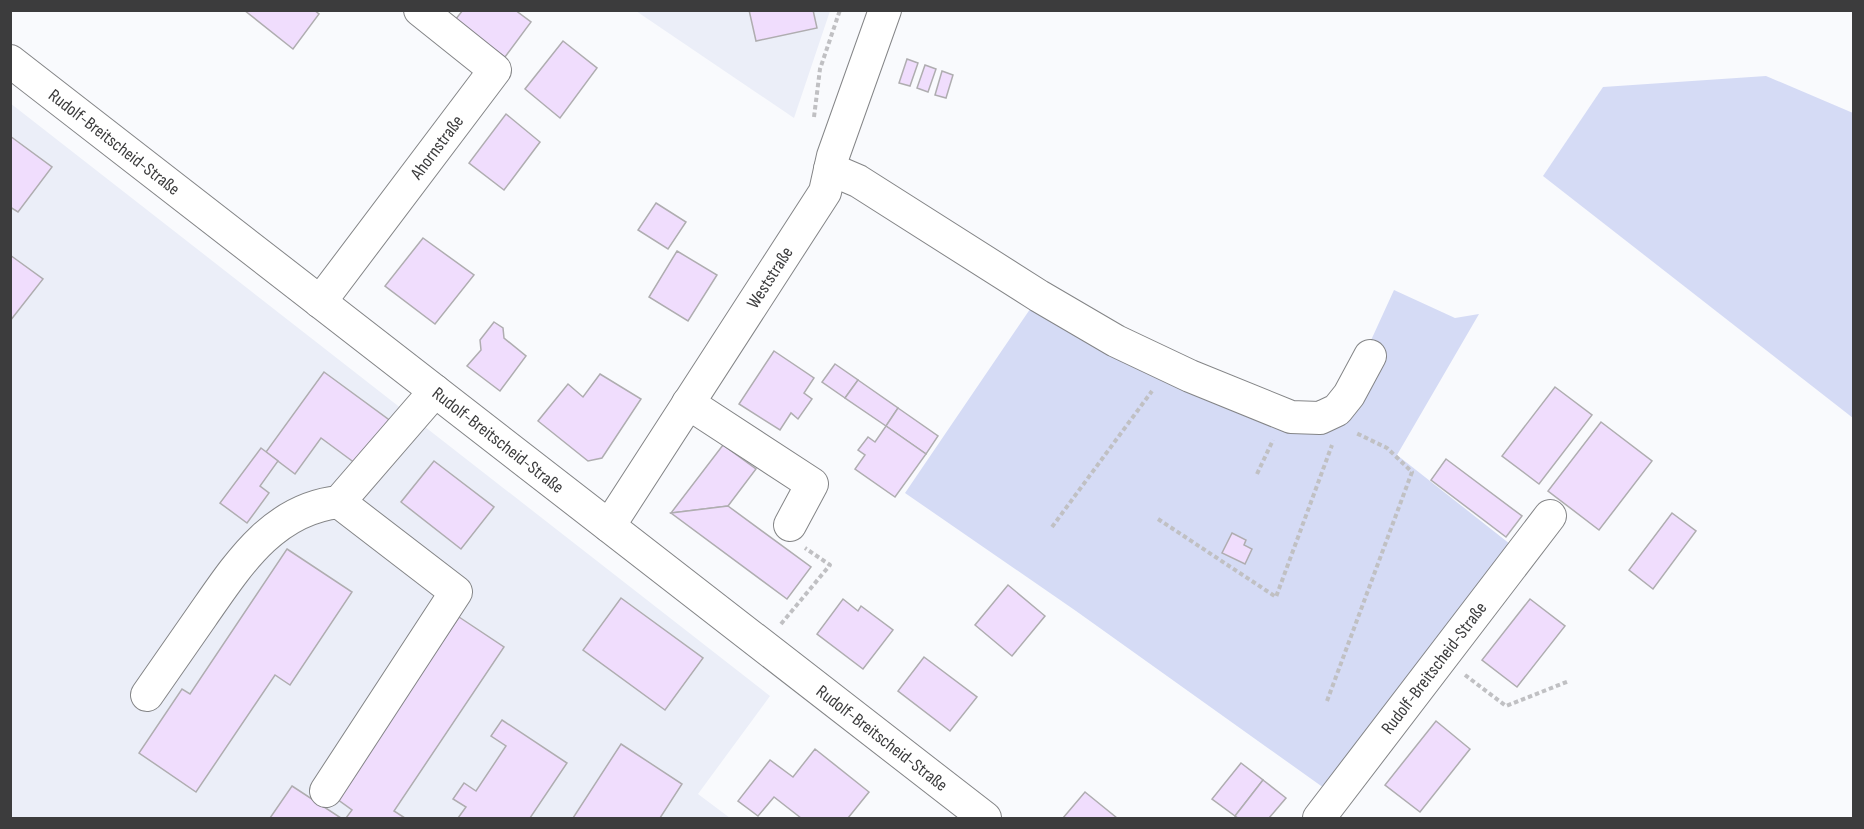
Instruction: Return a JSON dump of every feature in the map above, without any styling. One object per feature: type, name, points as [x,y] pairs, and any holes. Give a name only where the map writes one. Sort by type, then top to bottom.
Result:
[{"type":"street","name":"Ahornstraße","points":[[320,302],[495,70],[420,10]]},
{"type":"street","name":"Weststraße","points":[[609,526],[825,192],[832,163],[885,10]]},
{"type":"street","name":"Rudolf-Breitscheid-Straße","points":[[10,61],[985,819]]},
{"type":"street","points":[[832,163],[1040,296],[1116,341],[1285,415],[1334,421],[1370,356]]},
{"type":"street","points":[[147,695],[242,559],[274,528],[290,518],[323,504],[339,502],[435,391]]},
{"type":"street","points":[[688,402],[812,484],[790,525]]},
{"type":"street","points":[[326,791],[456,592],[339,502]]},
{"type":"street","name":"Rudolf-Breitscheid-Straße","points":[[1319,819],[1550,516]]},
{"type":"path","points":[[832,163],[814,117],[820,69],[840,10]]},
{"type":"path","points":[[1052,527],[1170,366]]},
{"type":"path","points":[[1257,474],[1285,415]]},
{"type":"path","points":[[1158,519],[1276,597],[1334,421],[1387,448],[1413,472],[1327,701]]},
{"type":"path","points":[[764,646],[830,565],[791,538],[790,525]]},
{"type":"path","points":[[1441,657],[1506,706],[1569,681]]},
{"type":"shaded area","points":[[636,11],[830,11],[794,118]]},
{"type":"shaded area","points":[[1766,76],[1853,113],[1853,418],[1543,176],[1603,87]]},
{"type":"shaded area","points":[[10,103],[770,696],[698,794],[730,818],[11,818]]},
{"type":"shaded area","points":[[1043,290],[1164,359],[1319,409],[1367,349],[1394,290],[1455,318],[1479,314],[1397,455],[1510,544],[1324,788],[1076,611],[905,493]]},
{"type":"building","points":[[244,10],[314,10],[319,14],[293,49]]},
{"type":"building","points":[[463,10],[515,10],[531,22],[505,57],[455,20]]},
{"type":"building","points":[[749,10],[813,10],[817,28],[756,41]]},
{"type":"building","points":[[563,41],[597,68],[560,118],[525,89]]},
{"type":"building","points":[[907,59],[918,63],[910,86],[899,83]]},
{"type":"building","points":[[925,65],[936,69],[928,92],[917,88]]},
{"type":"building","points":[[942,71],[953,75],[946,98],[935,95]]},
{"type":"building","points":[[506,114],[540,142],[504,190],[469,163]]},
{"type":"building","points":[[10,136],[52,167],[18,212],[10,207]]},
{"type":"building","points":[[656,203],[686,222],[668,249],[638,230]]},
{"type":"building","points":[[423,238],[474,275],[435,324],[385,286]]},
{"type":"building","points":[[677,251],[717,275],[688,321],[649,297]]},
{"type":"building","points":[[10,255],[43,279],[10,321]]},
{"type":"building","points":[[494,322],[503,328],[504,338],[526,356],[500,391],[467,366],[481,350],[480,340]]},
{"type":"building","points":[[774,351],[814,378],[804,393],[812,399],[798,419],[791,413],[780,430],[739,404]]},
{"type":"building","points":[[835,364],[858,380],[845,398],[822,382]]},
{"type":"building","points":[[324,372],[392,422],[359,466],[321,438],[295,474],[266,452]]},
{"type":"building","points":[[600,374],[641,399],[602,458],[588,461],[538,421],[568,384],[583,397]]},
{"type":"building","points":[[858,380],[898,408],[886,426],[845,398]]},
{"type":"building","points":[[1555,387],[1592,415],[1539,484],[1502,456]]},
{"type":"building","points":[[898,408],[938,436],[926,454],[886,426]]},
{"type":"building","points":[[1601,422],[1652,461],[1599,530],[1548,491]]},
{"type":"building","points":[[886,426],[926,454],[895,497],[855,469],[865,455],[858,450],[868,437],[875,442]]},
{"type":"building","points":[[723,445],[756,469],[728,506],[671,513]]},
{"type":"building","points":[[261,448],[278,461],[260,486],[269,493],[247,523],[220,503]]},
{"type":"building","points":[[1446,459],[1522,516],[1506,537],[1431,480]]},
{"type":"building","points":[[434,461],[494,507],[461,549],[401,502]]},
{"type":"building","points":[[728,506],[811,567],[787,599],[671,513]]},
{"type":"building","points":[[1672,513],[1696,531],[1653,589],[1629,570]]},
{"type":"building","points":[[1232,533],[1246,540],[1244,545],[1252,549],[1245,564],[1222,553]]},
{"type":"building","points":[[287,549],[352,592],[290,685],[275,675],[196,792],[139,753],[182,689],[190,694]]},
{"type":"building","points":[[1008,585],[1045,616],[1012,656],[975,625]]},
{"type":"building","points":[[621,598],[703,658],[665,710],[583,650]]},
{"type":"building","points":[[843,599],[858,611],[861,606],[893,630],[863,669],[817,634]]},
{"type":"building","points":[[1530,599],[1565,626],[1517,687],[1482,660]]},
{"type":"building","points":[[459,617],[504,647],[394,811],[405,818],[346,818],[352,810],[337,799]]},
{"type":"building","points":[[924,657],[977,697],[950,731],[898,691]]},
{"type":"building","points":[[502,720],[567,763],[530,818],[458,818],[466,807],[453,799],[464,783],[476,791],[506,746],[491,736]]},
{"type":"building","points":[[1436,721],[1470,749],[1420,812],[1385,785]]},
{"type":"building","points":[[621,744],[682,784],[660,818],[573,818]]},
{"type":"building","points":[[815,749],[869,792],[848,818],[801,818],[774,797],[758,816],[738,801],[770,760],[793,777]]},
{"type":"building","points":[[1241,763],[1263,780],[1235,816],[1212,799]]},
{"type":"building","points":[[1263,780],[1286,798],[1269,818],[1238,818],[1235,816]]},
{"type":"building","points":[[292,786],[341,818],[270,818]]},
{"type":"building","points":[[1085,792],[1117,818],[1063,818]]}]
